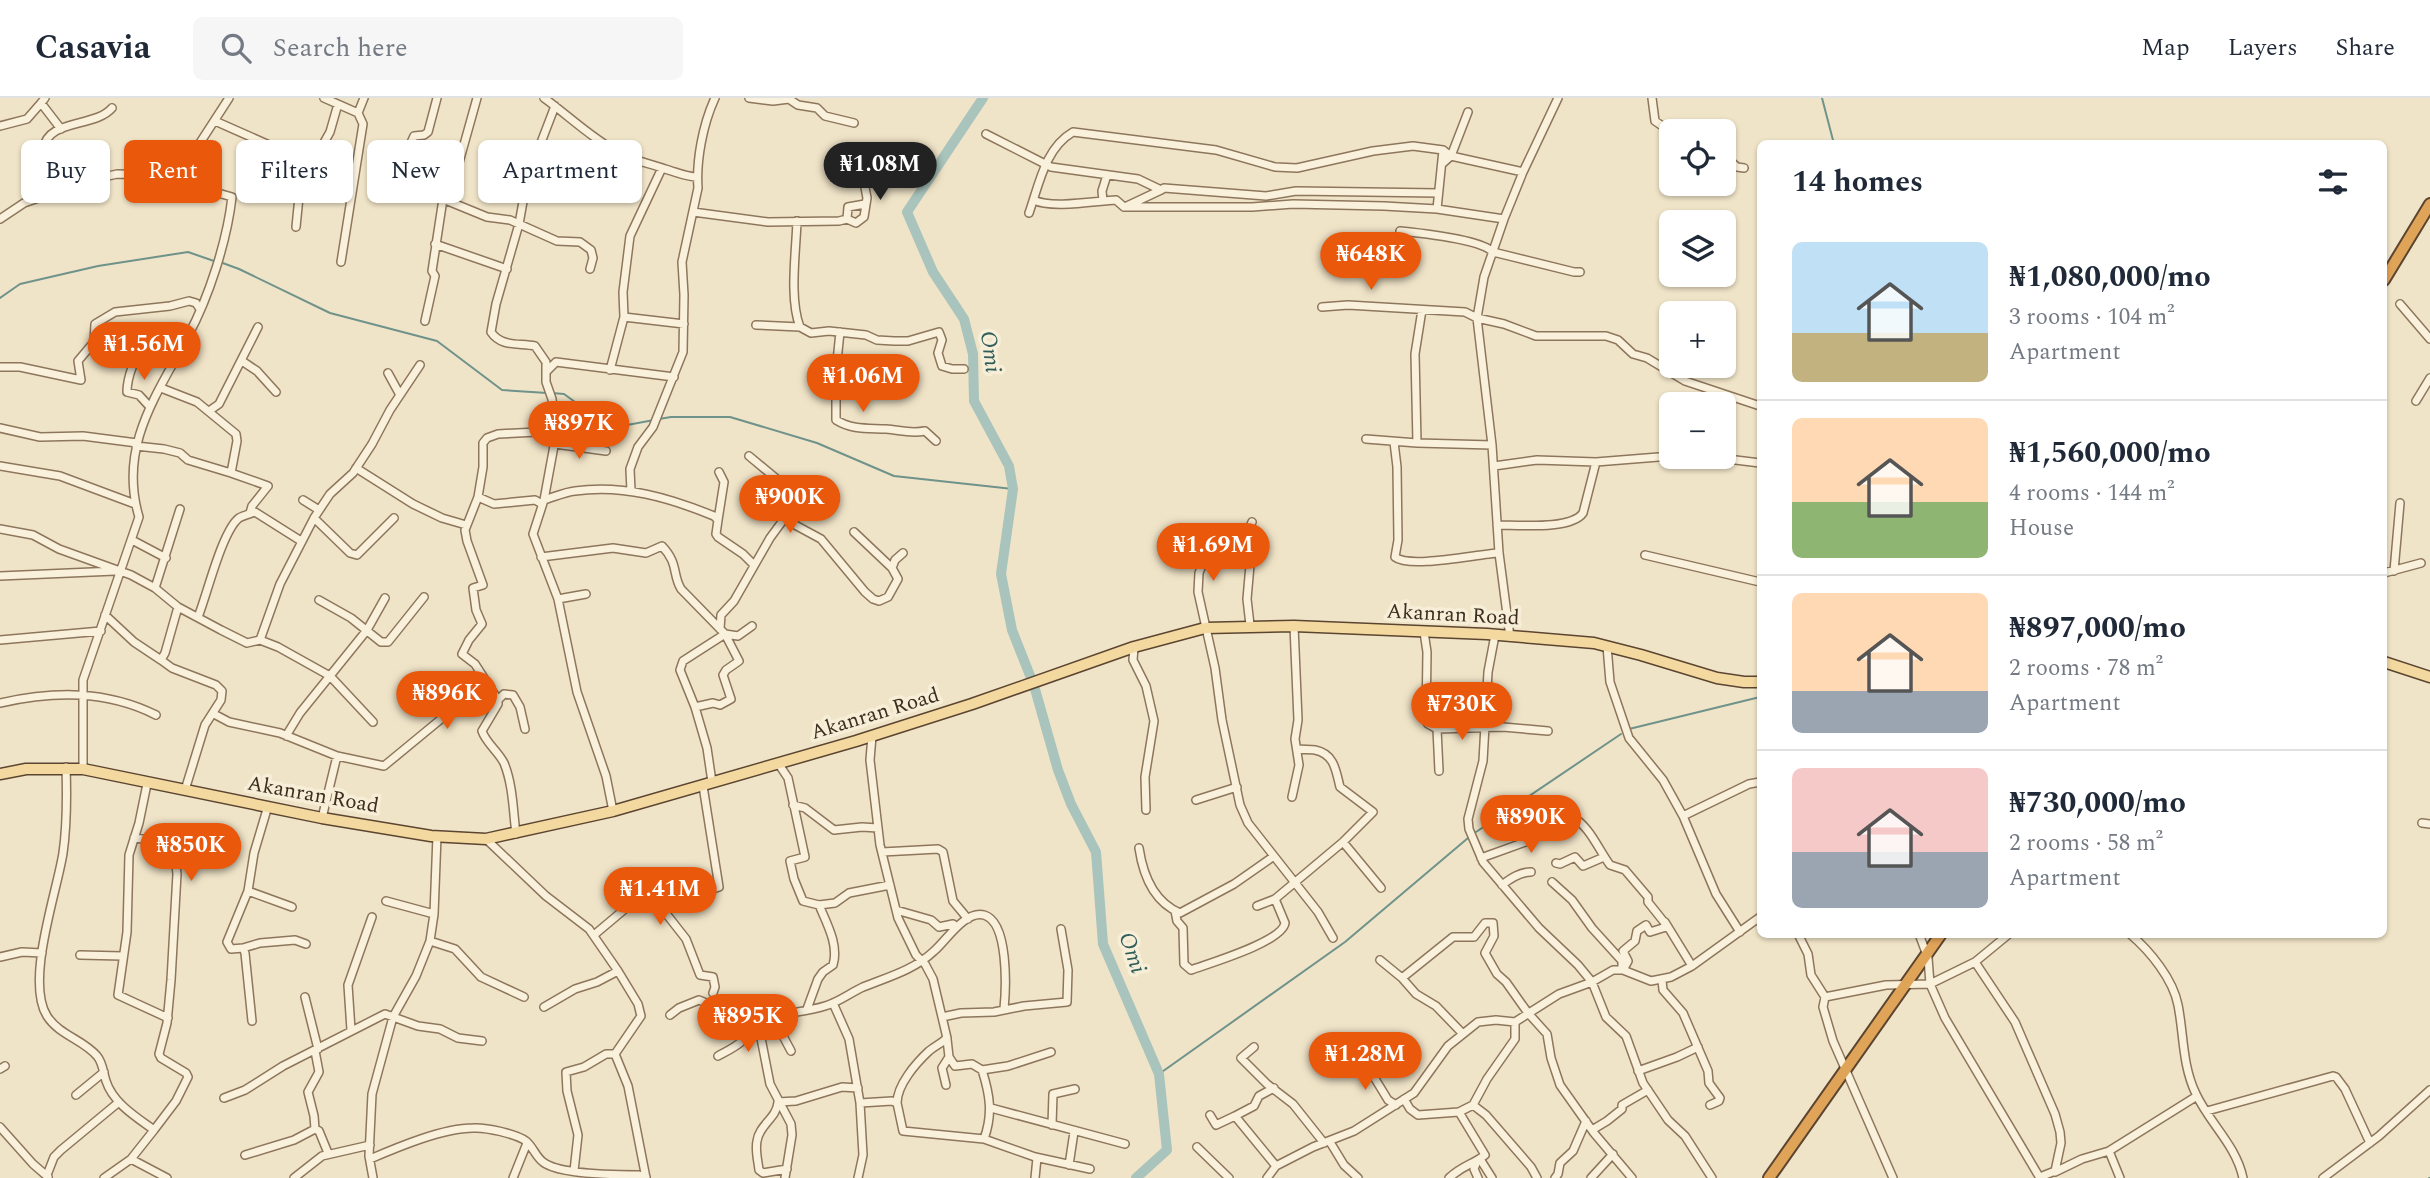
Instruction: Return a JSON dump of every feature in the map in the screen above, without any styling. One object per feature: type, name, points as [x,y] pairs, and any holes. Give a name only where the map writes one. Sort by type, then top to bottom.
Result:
[{"type":"highway","points":[[2387,275],[2430,204]]},
{"type":"highway","points":[[1769,1178],[1938,938]]},
{"type":"main road","name":"Akanran Road","points":[[0,774],[26,769],[82,769],[322,818],[437,836],[486,839],[613,811],[872,736],[1134,648],[1205,628],[1293,626],[1495,635],[1594,643],[1717,678],[1757,682]]},
{"type":"main road","points":[[2387,663],[2430,677]]},
{"type":"street","points":[[324,98],[358,113],[363,124],[341,261]]},
{"type":"street","points":[[358,113],[365,98]]},
{"type":"street","points":[[412,140],[414,136],[428,132],[437,98]]},
{"type":"street","points":[[464,145],[477,98]]},
{"type":"street","points":[[544,98],[586,132],[620,153],[642,163],[688,177],[697,177]]},
{"type":"street","points":[[631,491],[629,469],[638,447],[653,427],[683,352],[682,262],[698,188],[703,137],[714,98]]},
{"type":"street","points":[[752,98],[773,102],[789,99],[798,105],[817,108],[825,116],[854,123]]},
{"type":"street","points":[[1510,637],[1499,553],[1494,466],[1477,318],[1484,277],[1504,219],[1523,172],[1559,98]]},
{"type":"street","points":[[1652,98],[1655,121],[1659,124]]},
{"type":"street","points":[[201,140],[227,99]]},
{"type":"street","points":[[0,126],[27,119],[43,101],[61,129]]},
{"type":"street","points":[[326,140],[338,104]]},
{"type":"street","points":[[555,106],[527,179],[519,223],[496,304],[491,332],[496,339],[504,343],[535,346],[547,362],[546,382],[552,399],[555,444],[543,502],[533,534],[558,599],[577,692],[606,776],[613,811]]},
{"type":"street","points":[[47,140],[61,129],[100,118],[111,108]]},
{"type":"street","points":[[1442,164],[1451,156],[1468,112]]},
{"type":"street","points":[[215,121],[258,140]]},
{"type":"street","points":[[1029,213],[1045,164],[1066,136],[1073,132],[1216,150],[1275,167],[1297,168],[1373,151],[1413,146],[1443,150],[1451,156],[1523,172]]},
{"type":"street","points":[[986,134],[1045,164],[1138,179],[1161,190]]},
{"type":"street","points":[[1437,209],[1443,150]]},
{"type":"street","points":[[693,212],[768,222],[847,219],[856,223],[864,217],[867,198],[864,182],[869,167],[864,152]]},
{"type":"street","points":[[1736,166],[1744,168]]},
{"type":"street","points":[[610,370],[624,317],[623,292],[630,236],[662,167]]},
{"type":"street","points":[[1104,201],[1102,191],[1107,175]]},
{"type":"street","points":[[1124,207],[1164,188],[1266,196],[1296,191],[1438,193]]},
{"type":"street","points":[[82,769],[83,680],[139,517],[135,504],[136,444],[150,407],[200,309],[223,244],[232,197],[222,194]]},
{"type":"street","points":[[1034,200],[1049,203],[1116,200],[1124,207],[1252,207],[1293,204],[1437,209],[1504,219]]},
{"type":"street","points":[[0,219],[24,203]]},
{"type":"street","points":[[296,227],[298,203]]},
{"type":"street","points":[[425,321],[435,276],[432,271],[442,203]]},
{"type":"street","points":[[453,203],[487,217],[519,223],[557,242],[580,242],[591,250],[593,258],[590,270]]},
{"type":"street","points":[[847,219],[848,207],[865,204]]},
{"type":"street","points":[[797,221],[795,286],[796,317],[800,327]]},
{"type":"street","points":[[1400,231],[1469,242],[1487,247],[1493,252],[1580,272]]},
{"type":"street","points":[[435,244],[507,269]]},
{"type":"street","points":[[0,367],[20,367],[81,380],[78,361],[94,342],[95,324],[103,317],[115,312],[170,306],[189,301],[196,303],[200,309]]},
{"type":"street","points":[[2400,303],[2430,339]]},
{"type":"street","points":[[1322,307],[1348,305],[1465,312],[1536,336],[1606,336],[1618,340],[1633,354],[1647,358],[1685,381],[1757,405]]},
{"type":"street","points":[[1417,443],[1415,354],[1422,310]]},
{"type":"street","points":[[624,317],[684,324]]},
{"type":"street","points":[[756,325],[800,327],[811,333],[840,332],[902,342],[939,332],[942,340],[938,353],[942,366],[964,369]]},
{"type":"street","points":[[209,411],[219,404],[258,327]]},
{"type":"street","points":[[840,332],[836,371],[836,420],[844,425],[866,429],[888,429],[911,434],[925,431],[936,441]]},
{"type":"street","points":[[150,407],[139,395],[127,391],[139,352],[146,347],[177,356]]},
{"type":"street","points":[[242,361],[257,370],[276,392]]},
{"type":"street","points":[[546,372],[556,362],[674,377]]},
{"type":"street","points":[[260,640],[280,584],[314,518],[330,494],[356,468],[420,365]]},
{"type":"street","points":[[388,373],[400,394]]},
{"type":"street","points":[[2416,401],[2430,378]]},
{"type":"street","points":[[161,388],[197,402],[236,434],[231,473]]},
{"type":"street","points":[[0,428],[7,432],[40,437],[83,436],[180,453],[188,460],[268,486],[251,506],[250,513]]},
{"type":"street","points":[[498,700],[475,664],[463,654],[469,640],[482,624],[476,610],[473,588],[483,585],[467,541],[466,525],[478,497],[483,467],[483,443],[487,438],[498,434],[556,431]]},
{"type":"street","points":[[1366,439],[1492,445]]},
{"type":"street","points":[[1394,442],[1398,540],[1395,557],[1404,561],[1436,561],[1499,553]]},
{"type":"street","points":[[555,444],[606,451]]},
{"type":"street","points":[[723,632],[722,615],[734,601],[769,538],[784,519],[790,498],[784,485],[750,456]]},
{"type":"street","points":[[1494,466],[1537,460],[1596,462],[1659,457]]},
{"type":"street","points":[[1736,460],[1757,463]]},
{"type":"street","points":[[1497,525],[1561,524],[1578,520],[1583,513],[1596,462]]},
{"type":"street","points":[[0,467],[60,477],[135,504]]},
{"type":"street","points":[[356,468],[413,504],[442,518],[466,525]]},
{"type":"street","points":[[719,472],[724,482],[716,534],[754,565]]},
{"type":"street","points":[[478,497],[494,504],[511,504],[535,500],[543,502],[575,491],[631,491],[674,500],[718,520]]},
{"type":"street","points":[[303,500],[319,510]]},
{"type":"street","points":[[2394,571],[2400,503]]},
{"type":"street","points":[[155,588],[180,509]]},
{"type":"street","points":[[198,617],[221,551],[241,516],[255,512],[301,541]]},
{"type":"street","points":[[314,518],[350,553],[357,555],[394,518]]},
{"type":"street","points":[[784,519],[821,539],[873,600],[879,601],[887,597],[898,579],[892,568],[854,532]]},
{"type":"street","points":[[1250,625],[1247,598],[1250,565],[1245,537],[1252,522]]},
{"type":"street","points":[[0,529],[33,535],[59,549],[120,571],[155,588],[178,607],[247,643],[260,640],[278,648],[330,676],[373,722]]},
{"type":"street","points":[[132,540],[166,558]]},
{"type":"street","points":[[1203,541],[1204,559],[1199,572],[1198,592],[1242,812],[1296,881],[1333,938]]},
{"type":"street","points":[[541,557],[613,548],[646,553],[662,546],[674,563],[681,589],[723,632],[739,661],[723,675],[731,699],[720,705],[713,703],[695,707]]},
{"type":"street","points":[[892,568],[895,560],[903,553]]},
{"type":"street","points":[[1645,555],[1757,581]]},
{"type":"street","points":[[2387,572],[2421,563]]},
{"type":"street","points":[[0,576],[120,571]]},
{"type":"street","points":[[558,599],[586,594]]},
{"type":"street","points":[[319,600],[381,642],[388,642],[424,597]]},
{"type":"street","points":[[286,736],[294,721],[367,630],[385,598]]},
{"type":"street","points":[[161,660],[178,607]]},
{"type":"street","points":[[105,615],[134,642],[172,668],[216,685],[222,691],[221,700],[205,726],[186,790]]},
{"type":"street","points":[[723,632],[738,636],[752,626]]},
{"type":"street","points":[[1292,797],[1299,765],[1295,739],[1298,720],[1293,626]]},
{"type":"street","points":[[0,640],[101,631]]},
{"type":"street","points":[[704,892],[719,887],[707,784],[707,748],[680,670],[683,661],[723,632]]},
{"type":"street","points":[[1424,632],[1427,652],[1428,724],[1437,729],[1485,727],[1548,731]]},
{"type":"street","points":[[1495,635],[1488,671],[1481,773],[1468,819],[1469,829],[1481,858],[1502,885],[1539,928],[1592,982],[1606,1017],[1626,1036],[1637,1071],[1647,1090],[1668,1120],[1685,1136],[1712,1178]]},
{"type":"street","points":[[1607,646],[1610,682],[1629,738],[1654,767],[1683,816],[1716,894],[1740,932]]},
{"type":"street","points":[[1134,648],[1133,660],[1146,686],[1154,721],[1145,777],[1146,810]]},
{"type":"street","points":[[214,714],[229,722],[286,736],[337,756],[384,766],[486,682]]},
{"type":"street","points":[[516,834],[510,785],[504,764],[482,732],[498,700],[509,693],[520,707],[525,729]]},
{"type":"street","points":[[0,703],[54,694],[82,694],[132,705],[156,715]]},
{"type":"street","points":[[1437,729],[1439,771]]},
{"type":"street","points":[[872,736],[870,760],[882,852],[896,910],[911,946],[933,979],[949,1056],[955,1066],[972,1064],[982,1070],[1008,1066],[1051,1052]]},
{"type":"street","points":[[1257,906],[1275,899],[1343,842],[1373,812],[1340,787],[1337,766],[1328,758],[1316,750],[1297,749]]},
{"type":"street","points":[[322,818],[337,756]]},
{"type":"street","points":[[778,763],[788,778],[805,857],[790,861],[803,901],[819,905],[835,903],[849,893],[861,889],[890,885]]},
{"type":"street","points":[[66,768],[63,853],[42,953],[41,994],[45,1014],[55,1027],[96,1055],[106,1081],[119,1102],[154,1130]]},
{"type":"street","points":[[1683,816],[1757,783]]},
{"type":"street","points":[[147,784],[128,855],[127,932],[118,995],[168,1018]]},
{"type":"street","points":[[1196,800],[1237,787]]},
{"type":"street","points":[[793,805],[805,808],[834,830],[878,828]]},
{"type":"street","points":[[268,806],[254,853],[248,891],[226,942],[231,949],[296,940],[306,944]]},
{"type":"street","points":[[1481,858],[1531,840],[1536,832],[1571,816],[1585,827],[1610,865],[1625,870],[1648,897],[1647,902],[1664,922],[1692,966]]},
{"type":"street","points":[[373,1178],[370,1159],[372,1094],[393,1017],[416,976],[430,941],[434,914],[437,836]]},
{"type":"street","points":[[104,1178],[131,1159],[176,1101],[188,1077],[159,1056],[168,1018],[177,874],[174,848],[134,838]]},
{"type":"street","points":[[486,839],[530,881],[594,935],[638,1004],[641,1016],[615,1054]]},
{"type":"street","points":[[1343,842],[1381,888]]},
{"type":"street","points":[[1139,848],[1141,862],[1154,891],[1164,905],[1180,913],[1204,902],[1274,856]]},
{"type":"street","points":[[882,852],[938,849],[943,852],[953,901],[968,919]]},
{"type":"street","points":[[1556,863],[1560,864],[1574,857],[1583,866],[1604,857]]},
{"type":"street","points":[[1502,885],[1513,877],[1531,872]]},
{"type":"street","points":[[1552,882],[1572,900],[1592,928],[1622,961],[1620,966],[1623,970]]},
{"type":"street","points":[[248,891],[292,907]]},
{"type":"street","points":[[594,935],[638,898],[647,896],[657,902],[686,939],[700,975],[713,977],[713,993]]},
{"type":"street","points":[[1175,911],[1177,921],[1183,928],[1184,964],[1191,970],[1233,956],[1281,932],[1285,923],[1275,899]]},
{"type":"street","points":[[386,901],[434,914]]},
{"type":"street","points":[[807,1009],[818,979],[833,965],[835,959],[832,934],[819,905]]},
{"type":"street","points":[[896,910],[930,920],[939,927],[953,924],[957,927]]},
{"type":"street","points":[[718,1056],[741,1042],[755,1024],[778,1015],[833,1003],[921,961],[934,952],[957,927],[977,914],[986,915],[997,930],[1003,948],[1006,978],[1004,1009]]},
{"type":"street","points":[[351,1030],[348,985],[372,917]]},
{"type":"street","points":[[1267,1178],[1276,1166],[1369,1123],[1414,1093],[1448,1046],[1478,1022],[1516,1022],[1559,994],[1592,982],[1613,970],[1623,970],[1651,981],[1662,980],[1692,966],[1757,919]]},
{"type":"street","points":[[1623,970],[1628,961],[1623,951],[1635,941],[1637,931],[1646,925],[1650,932],[1657,931],[1666,927],[1664,922]]},
{"type":"street","points":[[1402,978],[1453,937],[1474,937],[1485,923],[1493,923],[1494,936],[1485,953],[1497,974],[1548,1034],[1551,1058],[1560,1085],[1592,1130],[1632,1178]]},
{"type":"street","points":[[942,1017],[961,1013],[994,1013],[1004,1009],[1066,1002],[1068,970],[1061,929]]},
{"type":"street","points":[[1800,938],[1808,954],[1811,975],[1825,996],[1823,1007],[1833,1041],[1893,1178]]},
{"type":"street","points":[[1920,938],[1928,958],[1930,984],[1945,1018],[2040,1177],[2053,1175],[2082,1159],[2109,1151],[2197,1096]]},
{"type":"street","points":[[1825,996],[1886,985],[1930,984],[1975,962],[2003,938]]},
{"type":"street","points":[[2134,938],[2155,962],[2176,996],[2184,1060],[2197,1096],[2230,1144],[2240,1164],[2243,1178]]},
{"type":"street","points":[[430,941],[455,949],[481,976],[524,997]]},
{"type":"street","points":[[243,948],[249,976],[252,1021]]},
{"type":"street","points":[[0,957],[22,952],[42,953]]},
{"type":"street","points":[[80,956],[122,956]]},
{"type":"street","points":[[1380,960],[1416,994],[1436,1006],[1463,1034]]},
{"type":"street","points":[[1975,962],[2015,1022],[2054,1114],[2060,1132],[2053,1175]]},
{"type":"street","points":[[544,1007],[575,989],[618,971]]},
{"type":"street","points":[[1662,980],[1663,990],[1682,1013],[1708,1071],[1709,1083],[1720,1098],[1710,1105]]},
{"type":"street","points":[[305,997],[319,1072],[308,1092],[315,1129],[319,1131],[328,1153]]},
{"type":"street","points":[[670,1015],[679,1007],[699,1000],[755,1024],[760,1033],[770,1084],[791,1124],[785,1178]]},
{"type":"street","points":[[833,1003],[849,1039],[858,1088],[863,1155],[858,1178]]},
{"type":"street","points":[[224,1098],[245,1090],[283,1066],[385,1014],[418,1026],[440,1029],[458,1038],[482,1041]]},
{"type":"street","points":[[778,1015],[783,1036],[791,1051]]},
{"type":"street","points":[[1404,1099],[1418,1115],[1458,1112],[1473,1105],[1487,1079],[1515,1039],[1516,1022]]},
{"type":"street","points":[[947,1038],[926,1053],[901,1086],[897,1103],[903,1131],[984,1139],[1037,1158],[1090,1169]]},
{"type":"street","points":[[1637,1071],[1677,1057],[1698,1046]]},
{"type":"street","points":[[1254,1047],[1241,1058],[1293,1104],[1358,1178]]},
{"type":"street","points":[[574,1171],[578,1135],[567,1091],[566,1072],[584,1067],[606,1054],[615,1054]]},
{"type":"street","points":[[370,1159],[407,1144],[458,1129],[473,1128],[502,1133],[527,1143],[543,1163],[574,1171],[646,1177],[628,1086],[615,1054]]},
{"type":"street","points":[[946,1085],[942,1068],[949,1056]]},
{"type":"street","points":[[1343,1062],[1374,1077],[1380,1091],[1396,1105]]},
{"type":"street","points":[[982,1070],[991,1108],[984,1139]]},
{"type":"street","points":[[76,1095],[104,1072]]},
{"type":"street","points":[[2207,1111],[2333,1076],[2344,1089],[2370,1143]]},
{"type":"street","points":[[778,1102],[796,1101],[842,1087],[858,1088]]},
{"type":"street","points":[[1210,1115],[1216,1125],[1254,1106],[1259,1096],[1274,1088]]},
{"type":"street","points":[[1052,1125],[1054,1094],[1075,1089]]},
{"type":"street","points":[[1592,1130],[1622,1109],[1622,1105],[1647,1090]]},
{"type":"street","points":[[2323,1178],[2370,1143],[2430,1090]]},
{"type":"street","points":[[0,1127],[48,1177],[54,1157],[119,1102]]},
{"type":"street","points":[[778,1102],[777,1111],[757,1139],[758,1161],[760,1170],[764,1173],[787,1169]]},
{"type":"street","points":[[860,1103],[897,1103]]},
{"type":"street","points":[[1473,1105],[1486,1115],[1531,1167],[1537,1178]]},
{"type":"street","points":[[991,1108],[1125,1144]]},
{"type":"street","points":[[1449,1178],[1460,1168],[1485,1154],[1458,1112]]},
{"type":"street","points":[[1235,1116],[1276,1166]]},
{"type":"street","points":[[1555,1178],[1560,1163],[1573,1152],[1586,1121]]},
{"type":"street","points":[[245,1155],[294,1140],[315,1129]]},
{"type":"street","points":[[1069,1165],[1074,1132]]},
{"type":"street","points":[[513,1178],[527,1143]]},
{"type":"street","points":[[294,1178],[328,1153],[370,1145]]},
{"type":"street","points":[[1197,1147],[1229,1178]]},
{"type":"street","points":[[2109,1151],[2120,1178]]},
{"type":"street","points":[[1591,1178],[1613,1154]]},
{"type":"street","points":[[1034,1178],[1037,1158]]},
{"type":"street","points":[[131,1159],[167,1178]]},
{"type":"street","points":[[1478,1160],[1474,1169],[1478,1178]]},
{"type":"street","points":[[1478,1160],[1492,1178]]},
{"type":"waterway","name":"Omi","points":[[983,98],[907,212],[933,272],[964,319],[973,354],[974,401],[1009,466],[1013,489],[1001,574],[1012,630],[1031,678]]},
{"type":"waterway","points":[[1822,98],[1833,140]]},
{"type":"waterway","points":[[0,298],[20,284],[98,266],[188,252],[214,261]]},
{"type":"waterway","points":[[220,262],[330,313],[437,341],[502,390],[547,393]]},
{"type":"waterway","points":[[552,393],[564,394],[611,428],[654,420]]},
{"type":"waterway","points":[[659,419],[730,417],[817,443],[894,476],[1013,489]]},
{"type":"waterway","name":"Omi","points":[[1035,689],[1058,770],[1071,804],[1096,852],[1103,944],[1159,1074],[1167,1150],[1136,1178]]},
{"type":"waterway","points":[[1629,729],[1757,698]]},
{"type":"waterway","points":[[1476,832],[1621,734]]},
{"type":"waterway","points":[[1159,1074],[1345,942],[1468,838]]}]
